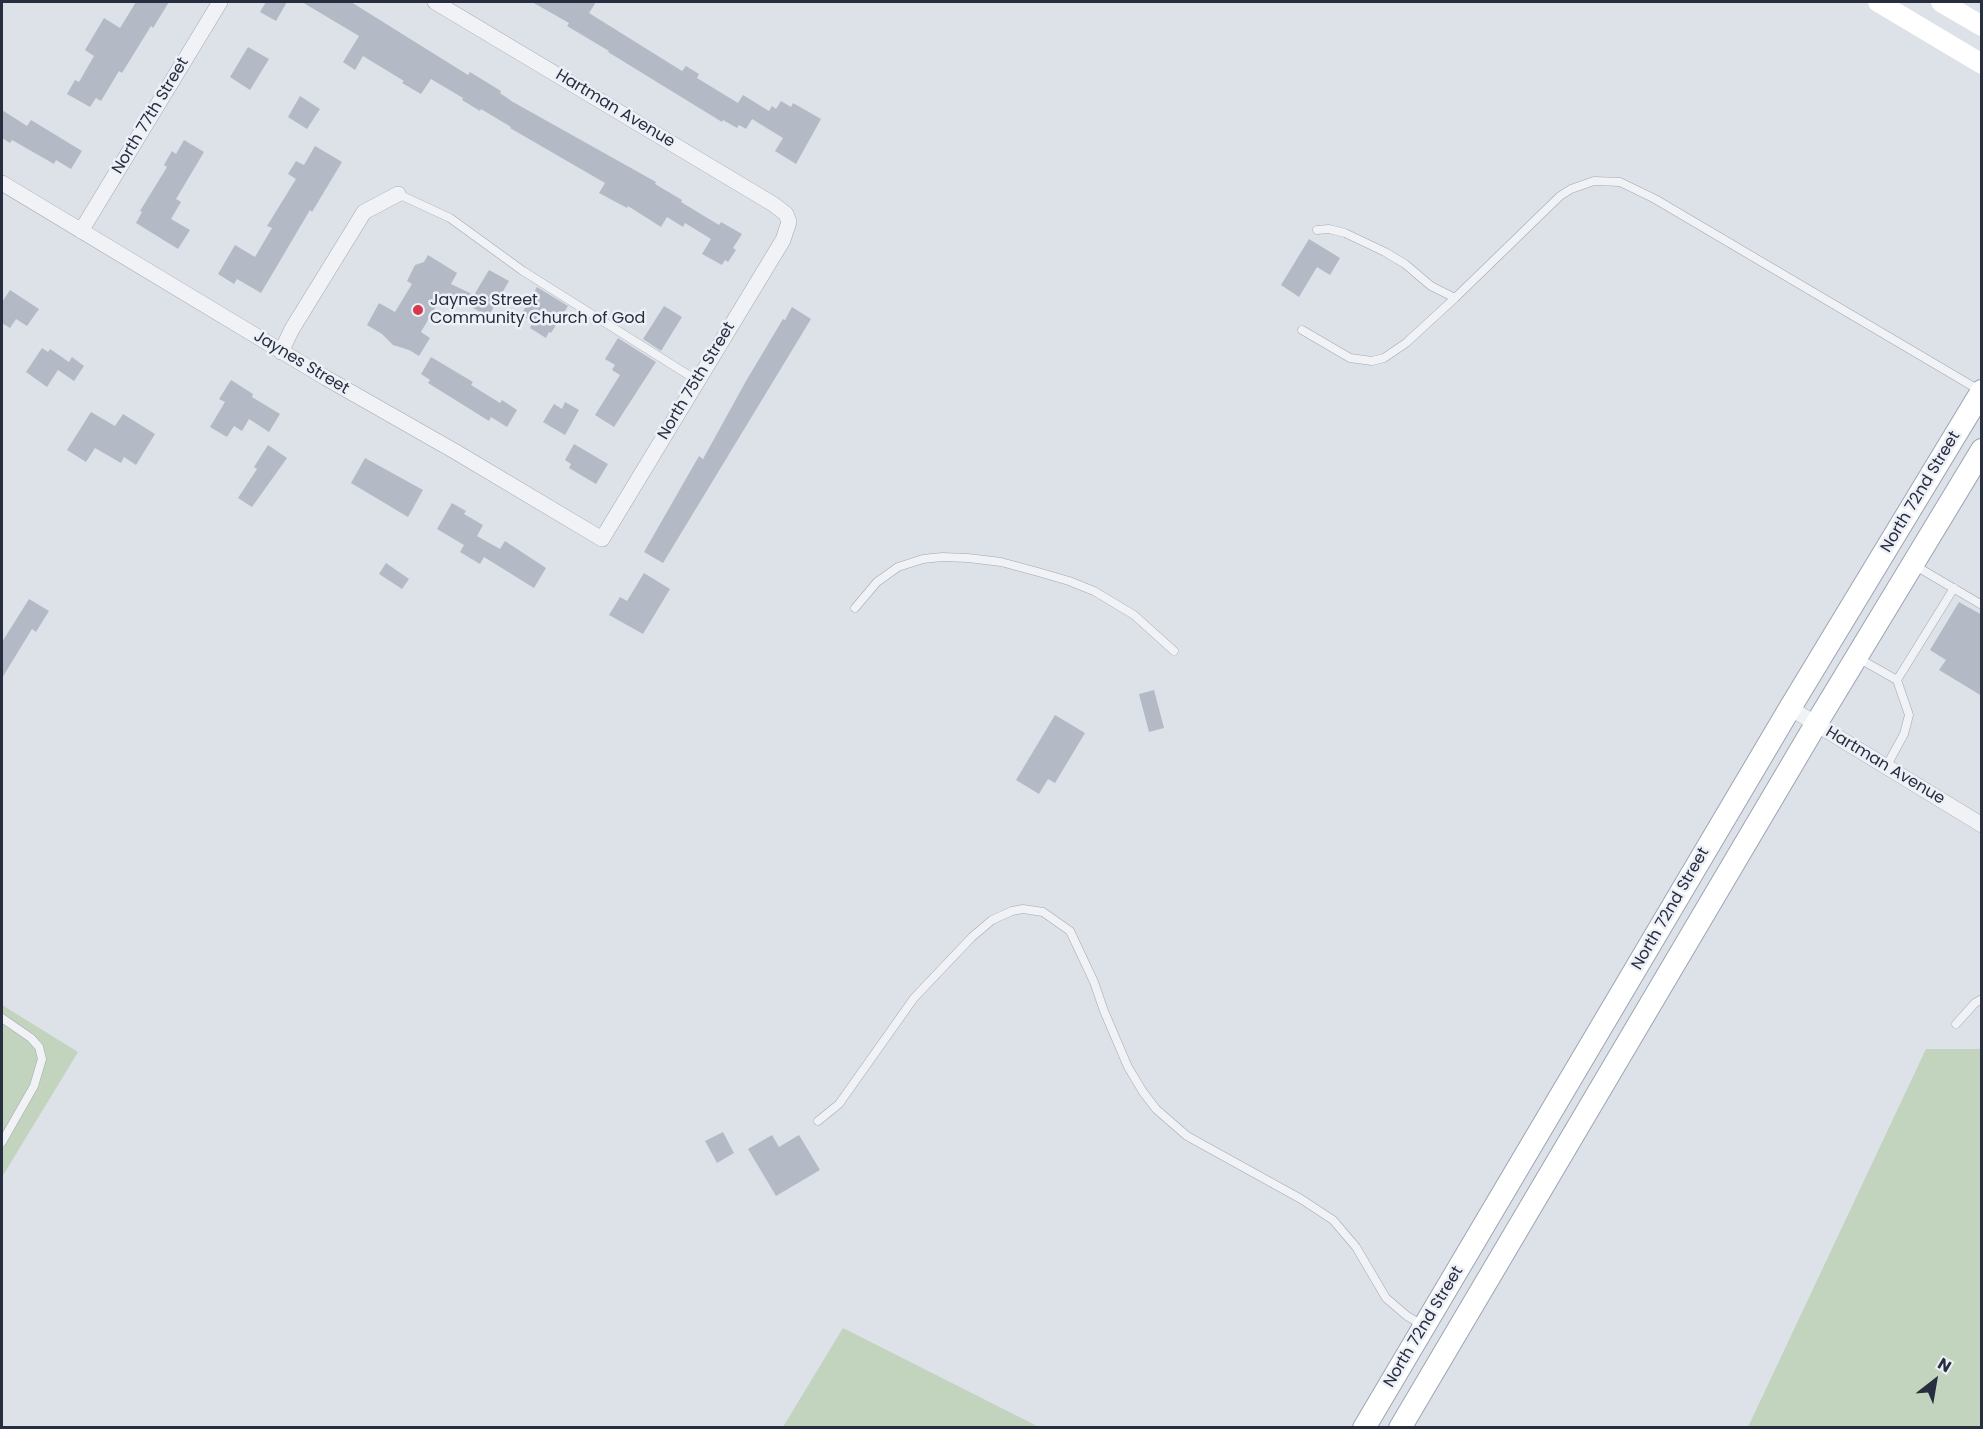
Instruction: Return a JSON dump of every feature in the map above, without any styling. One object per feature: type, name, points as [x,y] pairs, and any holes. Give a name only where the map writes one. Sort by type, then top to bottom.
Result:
[{"type":"main road","points":[[1878,2],[1982,64]]},
{"type":"main road","points":[[1941,2],[1982,27]]},
{"type":"main road","name":"North 72nd Street","points":[[1364,1428],[1790,708],[1981,392]]},
{"type":"main road","name":"North 72nd Street","points":[[1400,1428],[1816,724],[1982,450]]},
{"type":"street","name":"North 77th Street","points":[[81,231],[220,2]]},
{"type":"street","name":"Hartman Avenue","points":[[435,2],[773,204],[786,214],[789,222]]},
{"type":"street","name":"Jaynes Street","points":[[3,188],[81,231],[282,352],[602,539]]},
{"type":"street","points":[[282,352],[292,329],[364,212],[398,194]]},
{"type":"street","name":"North 75th Street","points":[[602,539],[783,240],[789,222]]},
{"type":"street","name":"Hartman Avenue","points":[[1790,708],[1982,825]]},
{"type":"lane","points":[[1302,330],[1350,358],[1372,361],[1389,355],[1406,343],[1455,298],[1560,196],[1571,189],[1594,181],[1620,182],[1655,199],[1981,392]]},
{"type":"lane","points":[[398,194],[450,218],[523,271],[698,381]]},
{"type":"lane","points":[[1317,230],[1329,229],[1345,233],[1385,252],[1405,264],[1431,286],[1455,298]]},
{"type":"lane","points":[[855,608],[877,582],[898,567],[910,562],[942,557],[990,561],[1069,581],[1094,591],[1134,615],[1174,651]]},
{"type":"lane","points":[[1913,564],[1982,604]]},
{"type":"lane","points":[[1897,680],[1954,588]]},
{"type":"lane","points":[[1857,657],[1897,680],[1909,715],[1904,734],[1886,767]]},
{"type":"lane","points":[[818,1121],[839,1104],[914,998],[972,936],[992,920],[1012,911],[1023,909],[1043,912],[1070,931],[1094,982],[1128,1067],[1156,1109],[1187,1136],[1333,1220],[1356,1247],[1386,1298],[1407,1316],[1424,1326]]},
{"type":"lane","points":[[1956,1024],[1982,999]]},
{"type":"lane","points":[[2,1018],[31,1038],[39,1047],[42,1059],[34,1086],[2,1142]]},
{"type":"green space","points":[[2,1005],[78,1052],[2,1177]]},
{"type":"green space","points":[[1926,1049],[1981,1049],[1981,1427],[1748,1427]]},
{"type":"green space","points":[[843,1328],[1039,1427],[783,1427]]},
{"type":"building","points":[[136,2],[169,2],[122,73],[119,71],[101,101],[96,98],[90,107],[67,94],[75,80],[79,82],[94,56],[85,50],[104,18],[120,28]]},
{"type":"building","points":[[266,2],[287,2],[276,21],[260,12]]},
{"type":"building","points":[[302,2],[351,2],[468,75],[470,72],[501,91],[500,93],[513,102],[656,182],[655,184],[682,200],[681,202],[719,225],[721,222],[742,234],[733,248],[736,250],[728,262],[725,260],[722,265],[702,254],[711,239],[685,223],[683,227],[667,217],[661,227],[628,206],[627,208],[599,193],[605,183],[481,109],[480,111],[431,79],[421,94],[363,56],[355,70],[343,62],[359,36]]},
{"type":"building","points":[[532,2],[596,2],[589,13],[682,71],[686,66],[699,74],[697,78],[738,103],[743,95],[769,111],[772,106],[776,109],[781,101],[791,107],[793,103],[821,119],[796,164],[775,151],[783,138],[752,119],[746,129],[739,125],[737,128],[723,120],[722,122],[567,26],[569,23]]},
{"type":"building","points":[[248,47],[269,59],[250,90],[230,77]]},
{"type":"building","points":[[300,96],[320,109],[307,129],[288,117]]},
{"type":"building","points":[[2,110],[27,126],[31,120],[82,151],[71,169],[56,160],[54,164],[12,140],[10,143],[2,138]]},
{"type":"building","points":[[184,140],[204,152],[176,199],[181,202],[171,219],[190,230],[178,249],[136,223],[142,212],[140,211],[167,167],[164,165],[172,151],[176,154]]},
{"type":"building","points":[[315,146],[342,162],[312,212],[310,210],[261,293],[237,279],[234,284],[218,274],[235,245],[255,257],[272,228],[267,226],[296,179],[288,174],[296,161],[304,165]]},
{"type":"building","points":[[1309,239],[1340,258],[1330,275],[1317,267],[1299,297],[1281,285]]},
{"type":"building","points":[[428,255],[457,273],[451,284],[474,295],[489,270],[509,281],[488,317],[449,293],[442,305],[438,303],[421,332],[430,338],[419,356],[393,345],[382,334],[367,325],[379,303],[395,312],[412,284],[407,281],[415,265],[424,262]]},
{"type":"building","points":[[537,287],[568,306],[546,338],[530,328],[533,322],[521,315]]},
{"type":"building","points":[[10,290],[39,309],[27,326],[16,319],[10,328],[2,323],[2,302]]},
{"type":"building","points":[[664,306],[682,317],[661,351],[643,339]]},
{"type":"building","points":[[792,307],[811,319],[663,563],[644,552],[699,456],[703,459],[746,381]]},
{"type":"building","points":[[618,338],[656,362],[614,427],[595,415],[620,375],[612,370],[615,365],[605,359]]},
{"type":"building","points":[[42,348],[48,352],[50,349],[69,362],[72,357],[84,366],[74,381],[58,370],[47,387],[26,372]]},
{"type":"building","points":[[431,357],[473,382],[471,385],[500,403],[502,400],[517,410],[507,427],[491,417],[489,421],[428,383],[430,380],[421,374]]},
{"type":"building","points":[[231,380],[253,394],[252,397],[280,414],[269,432],[249,419],[242,431],[234,426],[227,437],[210,427],[225,402],[219,399]]},
{"type":"building","points":[[565,402],[579,410],[565,435],[543,422],[554,404],[562,409]]},
{"type":"building","points":[[91,412],[115,426],[123,414],[155,434],[136,465],[124,457],[121,463],[95,448],[86,462],[67,450]]},
{"type":"building","points":[[574,444],[608,464],[596,484],[569,468],[571,464],[565,460]]},
{"type":"building","points":[[268,445],[287,458],[252,507],[238,498],[257,469],[254,467]]},
{"type":"building","points":[[365,458],[423,490],[408,517],[351,483]]},
{"type":"building","points":[[452,503],[466,511],[464,514],[483,525],[477,536],[500,549],[505,541],[546,568],[534,588],[484,557],[480,564],[460,552],[464,545],[437,529]]},
{"type":"building","points":[[386,563],[409,579],[402,589],[379,574]]},
{"type":"building","points":[[644,573],[670,589],[643,634],[609,615],[620,597],[627,601]]},
{"type":"building","points":[[29,599],[49,611],[36,632],[32,629],[2,678],[2,642]]},
{"type":"building","points":[[1959,602],[1982,615],[1982,696],[1939,670],[1946,660],[1930,650]]},
{"type":"building","points":[[1154,690],[1164,728],[1149,732],[1139,694]]},
{"type":"building","points":[[1055,715],[1085,733],[1055,783],[1048,779],[1039,794],[1016,780]]},
{"type":"building","points":[[723,1132],[734,1153],[717,1163],[705,1141]]},
{"type":"building","points":[[772,1135],[779,1147],[799,1135],[820,1170],[776,1196],[748,1149]]},
{"type":"place","name":"Jaynes Street Community Church of God","points":[[418,310]]}]
